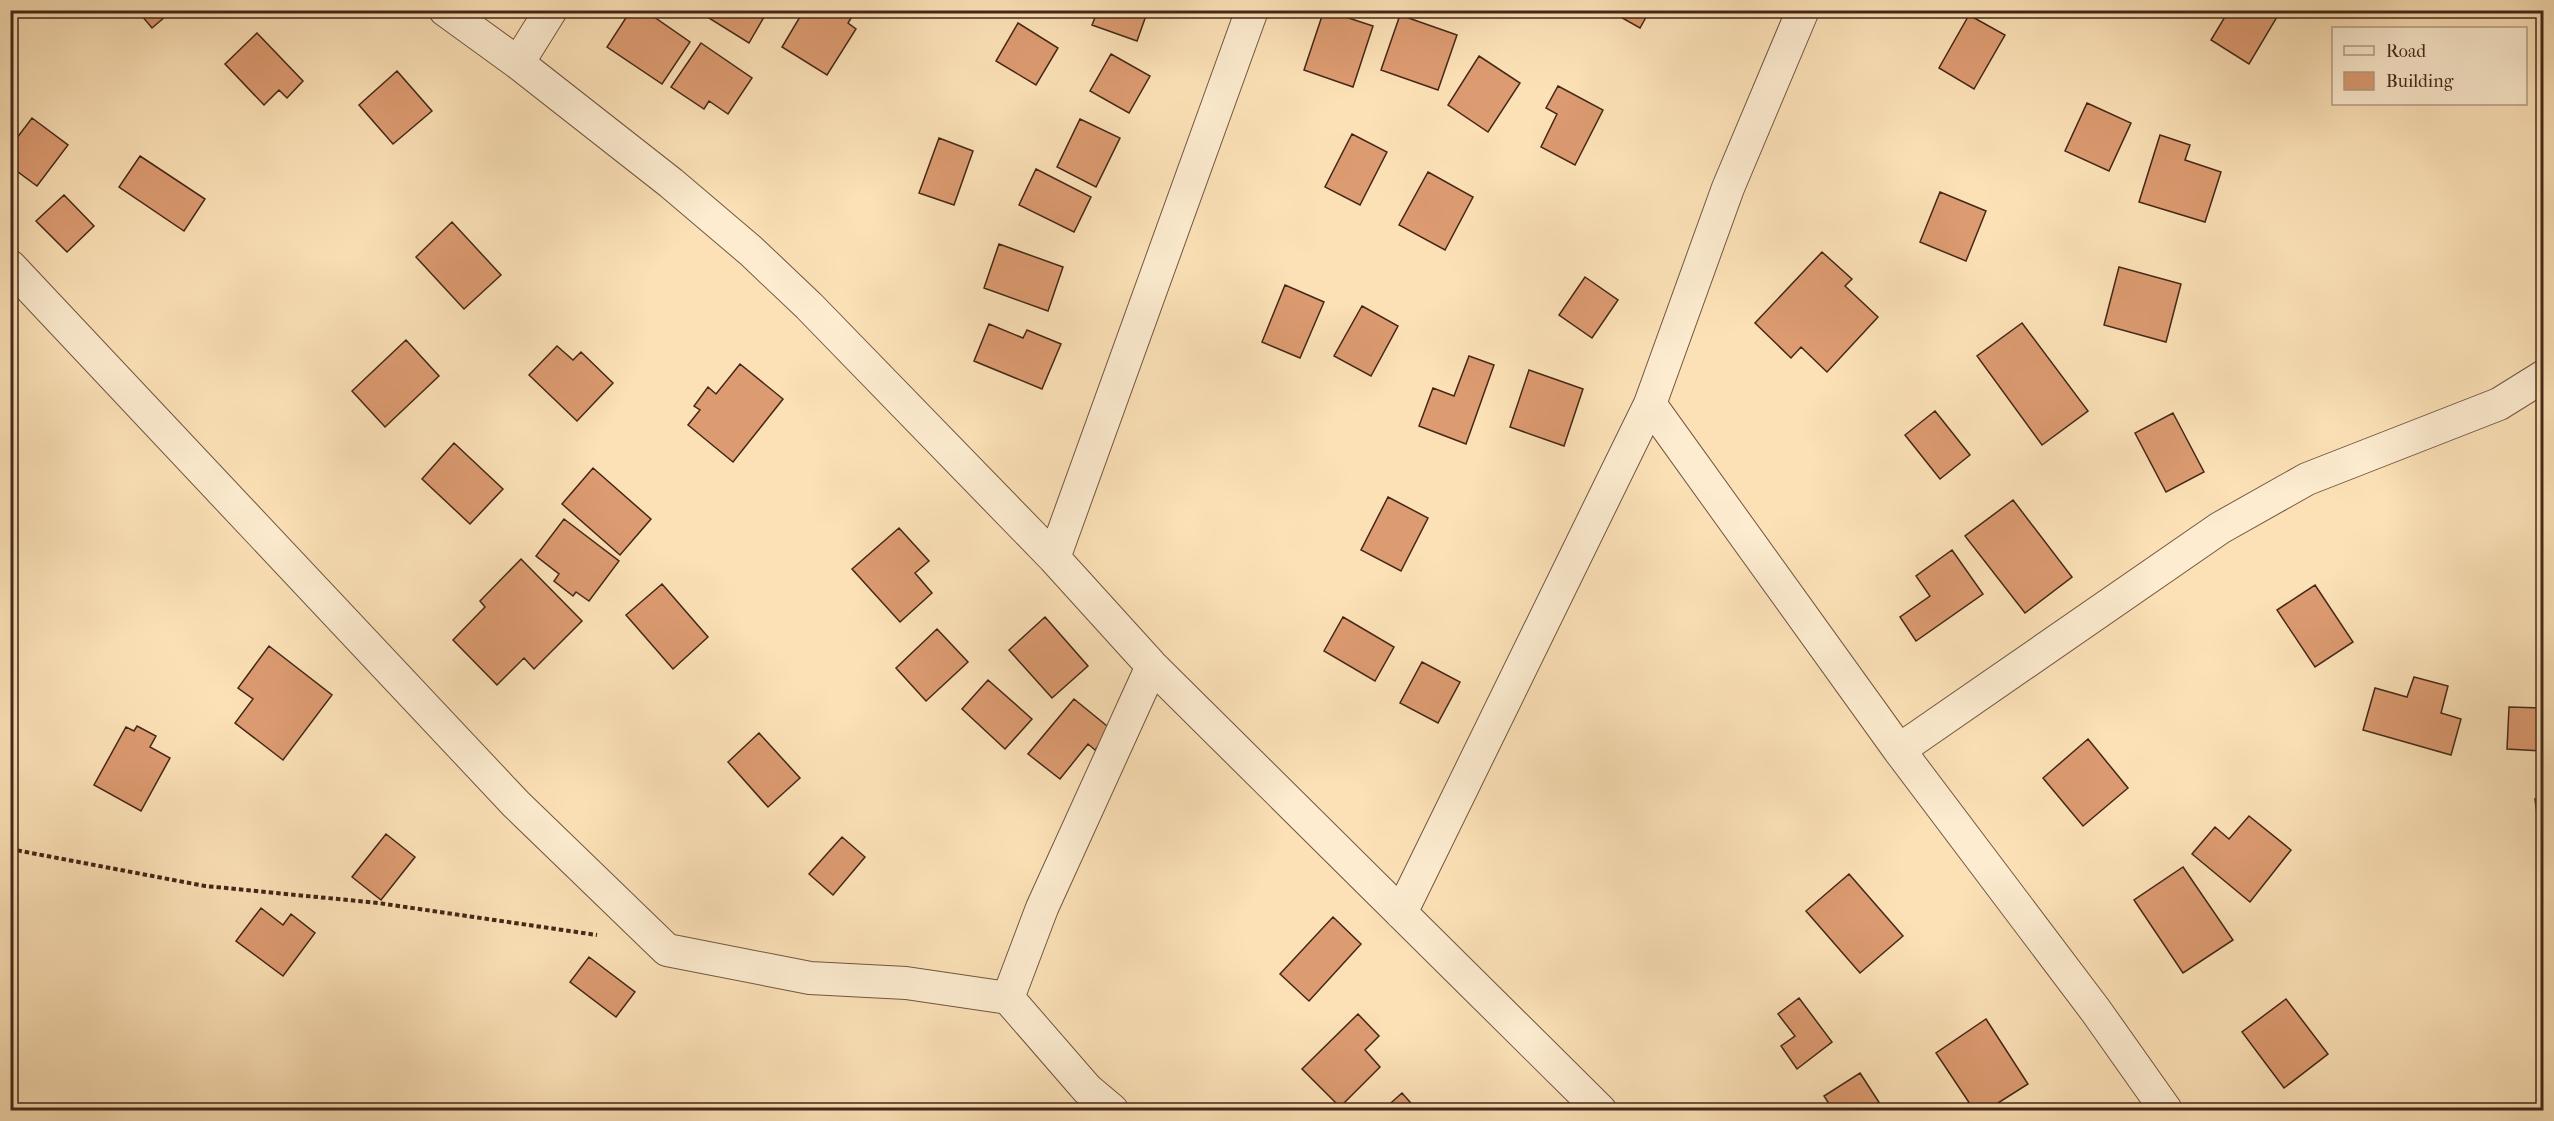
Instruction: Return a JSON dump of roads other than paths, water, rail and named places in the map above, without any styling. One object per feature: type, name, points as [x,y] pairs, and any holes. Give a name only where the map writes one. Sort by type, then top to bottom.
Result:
[{"type":"street","points":[[445,10],[518,63],[671,183],[751,251],[809,306],[1054,558],[1152,666],[1600,1110]]},
{"type":"street","points":[[518,63],[551,10]]},
{"type":"street","points":[[1054,558],[1252,10]]},
{"type":"street","points":[[1401,913],[1650,404],[1728,188],[1803,10]]},
{"type":"street","points":[[10,266],[516,804],[667,950],[810,978],[906,983],[1008,998],[1088,1089],[1112,1110]]},
{"type":"street","points":[[1899,750],[2220,528],[2307,478],[2499,404],[2544,376]]},
{"type":"street","points":[[1650,404],[1899,750],[2096,1011],[2166,1110]]},
{"type":"street","points":[[1008,998],[1042,908],[1152,666]]}]
